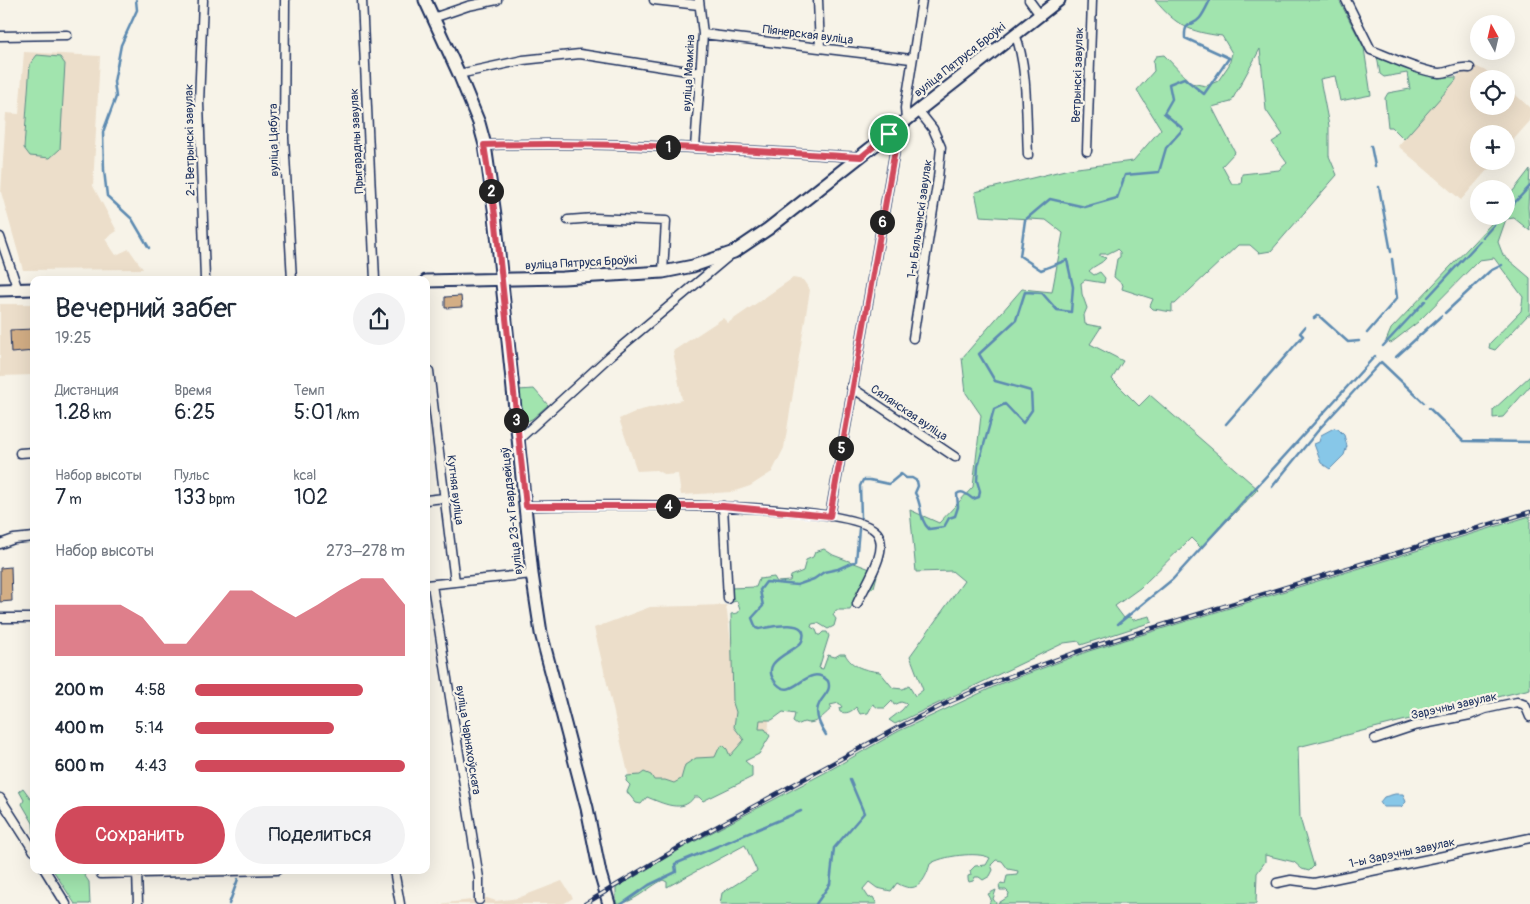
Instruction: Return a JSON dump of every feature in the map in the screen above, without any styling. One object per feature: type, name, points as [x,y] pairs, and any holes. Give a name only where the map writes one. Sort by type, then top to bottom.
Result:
[{"type":"street","name":"2-і Ветрынскі завулак","points":[[203,0],[199,103],[205,276]]},
{"type":"street","name":"вуліца Цябута","points":[[285,0],[284,138],[292,276]]},
{"type":"street","name":"Прыгарадны завулак","points":[[362,0],[375,276]]},
{"type":"street","name":"вуліца 23-х Гвардзейцаў","points":[[425,0],[459,74],[479,124],[484,145],[495,215],[532,574],[541,633],[587,808],[600,873],[610,904]]},
{"type":"street","points":[[433,18],[468,6],[498,0]]},
{"type":"street","points":[[654,0],[699,3]]},
{"type":"street","points":[[818,0],[820,48]]},
{"type":"street","points":[[906,119],[904,108],[922,0]]},
{"type":"street","points":[[1029,0],[1040,15]]},
{"type":"street","name":"вуліца Пятруся Броўкі","points":[[518,440],[610,356],[734,252],[768,230],[906,119],[1059,0]]},
{"type":"street","name":"Ветрынскі завулак","points":[[1087,151],[1092,0]]},
{"type":"street","points":[[1346,0],[1371,50],[1439,73],[1459,66],[1470,68]]},
{"type":"street","name":"вуліца Мамкіна","points":[[695,148],[703,34],[699,3]]},
{"type":"street","name":"Піянерская вуліца","points":[[703,34],[911,59]]},
{"type":"street","points":[[1016,34],[1024,80],[1028,154]]},
{"type":"street","points":[[0,36],[67,35]]},
{"type":"street","points":[[459,74],[523,60],[580,54],[700,73]]},
{"type":"street","name":"1-ы Бяльчанскі завулак","points":[[913,338],[938,178],[941,147],[933,129],[918,110]]},
{"type":"street","name":"Сялянская вуліца","points":[[830,516],[851,387],[895,150],[889,134]]},
{"type":"street","points":[[484,145],[533,143],[695,148],[861,157]]},
{"type":"street","points":[[568,220],[594,218],[666,221],[663,272]]},
{"type":"street","points":[[0,237],[18,290]]},
{"type":"street","name":"вуліца Пятруся Броўкі","points":[[430,281],[663,272],[693,266],[734,252]]},
{"type":"street","points":[[0,290],[30,290]]},
{"type":"street","name":"Кутняя вуліца","points":[[430,379],[455,582]]},
{"type":"street","name":"Сялянская вуліца","points":[[851,387],[955,457]]},
{"type":"street","points":[[20,453],[30,452]]},
{"type":"street","points":[[430,500],[444,498]]},
{"type":"street","points":[[526,506],[723,506],[830,516],[866,524],[877,532],[881,539],[880,555],[857,604]]},
{"type":"street","points":[[723,506],[728,599]]},
{"type":"street","points":[[0,544],[14,539],[30,538]]},
{"type":"street","points":[[430,585],[532,574]]},
{"type":"street","name":"вуліца Чарняхоўскага","points":[[430,591],[479,878],[480,900]]},
{"type":"street","points":[[0,618],[30,618]]},
{"type":"street","name":"Зарэчны завулак","points":[[1375,739],[1414,726],[1470,715],[1486,709],[1517,702],[1525,705],[1530,717]]},
{"type":"street","points":[[0,798],[30,846]]},
{"type":"street","name":"1-ы Зарэчны завулак","points":[[1278,883],[1296,880],[1314,883],[1530,838]]},
{"type":"street","points":[[48,874],[66,904]]},
{"type":"street","points":[[137,874],[138,904]]},
{"type":"street","points":[[395,874],[400,904]]},
{"type":"shaded area","points":[[24,52],[100,56],[93,186],[117,231],[105,239],[116,255],[129,249],[143,269],[23,270],[1,192],[6,113],[19,114]]},
{"type":"shaded area","points":[[1467,65],[1473,65],[1484,70],[1470,70],[1470,115],[1515,115],[1515,94],[1530,108],[1530,121],[1515,138],[1515,125],[1470,125],[1470,170],[1487,170],[1478,180],[1470,180],[1470,190],[1461,200],[1398,146]]},
{"type":"shaded area","points":[[793,278],[803,280],[810,290],[784,448],[772,472],[750,486],[732,492],[681,495],[678,474],[665,475],[656,470],[637,471],[619,419],[637,411],[682,400],[673,351],[723,318],[728,323]]},
{"type":"shaded area","points":[[0,304],[30,304],[30,375],[0,376]]},
{"type":"shaded area","points":[[726,605],[741,715],[768,710],[767,742],[659,792],[629,777],[594,628],[650,607]]},
{"type":"shaded area","points":[[562,881],[573,898],[563,904],[438,904],[487,898],[496,901],[518,898]]},
{"type":"green space","points":[[1155,0],[1339,0],[1364,48],[1371,95],[1340,101],[1335,76],[1320,79],[1329,126],[1329,156],[1337,175],[1271,251],[1259,253],[1250,245],[1238,245],[1175,304],[1172,304],[1172,312],[1153,309],[1150,306],[1153,299],[1122,289],[1123,285],[1114,277],[1117,259],[1120,257],[1120,252],[1117,249],[1107,254],[1100,254],[1100,256],[1106,258],[1089,271],[1094,275],[1100,272],[1105,278],[1104,283],[1085,280],[1081,283],[1082,294],[1087,308],[1084,315],[1085,324],[1101,327],[1090,344],[1123,361],[1112,379],[1139,406],[1150,395],[1258,489],[1201,548],[1191,538],[1140,588],[1115,606],[1124,618],[1130,617],[1133,620],[1150,616],[1152,622],[1081,645],[1079,641],[1064,643],[895,724],[889,720],[907,704],[901,702],[894,705],[892,701],[885,708],[878,708],[873,704],[868,713],[860,714],[856,707],[849,712],[840,712],[839,708],[842,707],[839,703],[830,705],[832,708],[816,721],[797,725],[793,722],[795,714],[783,712],[772,720],[760,720],[759,729],[765,729],[770,736],[759,754],[745,761],[752,767],[752,777],[703,801],[699,797],[694,797],[684,805],[672,806],[647,797],[641,804],[636,803],[627,792],[630,785],[626,781],[627,776],[640,775],[644,772],[651,775],[654,780],[665,780],[674,783],[681,779],[685,765],[696,758],[715,757],[719,748],[723,745],[730,756],[744,740],[734,727],[736,712],[733,703],[731,614],[738,613],[740,610],[737,601],[732,602],[729,600],[730,588],[756,587],[759,579],[774,577],[777,582],[790,581],[791,576],[803,571],[806,560],[813,557],[815,552],[824,549],[833,555],[878,572],[874,587],[855,599],[850,610],[836,610],[833,615],[836,619],[834,626],[828,629],[818,623],[812,624],[811,627],[816,630],[818,635],[827,632],[829,636],[819,668],[823,669],[828,655],[835,657],[845,654],[855,665],[880,672],[893,688],[903,689],[909,686],[915,696],[923,690],[910,656],[964,581],[952,571],[916,572],[910,510],[939,523],[973,487],[981,415],[966,393],[962,358],[1022,289],[1052,292],[1063,233],[1046,220],[980,216],[975,192],[1069,169],[1133,161],[1161,129],[1137,90],[1154,71],[1153,61],[1156,56],[1164,55],[1191,83],[1206,86],[1218,81],[1229,65],[1232,53],[1222,36],[1192,30],[1177,22]],"holes":[[[1260,49],[1266,110],[1283,135],[1272,142],[1287,163],[1279,170],[1242,174],[1241,184],[1232,184],[1222,166],[1235,152],[1212,107],[1231,102]]]},
{"type":"green space","points":[[37,55],[60,57],[65,64],[60,149],[50,158],[30,156],[24,148],[30,64]]},
{"type":"green space","points":[[1377,56],[1425,74],[1456,77],[1456,80],[1404,139],[1392,127],[1388,127],[1385,98],[1388,93],[1410,89],[1407,73],[1384,77],[1380,74]]},
{"type":"green space","points":[[1530,169],[1528,207],[1530,231],[1515,219],[1515,188]]},
{"type":"green space","points":[[1490,225],[1504,225],[1498,242],[1503,255],[1530,278],[1530,315],[1495,350],[1489,348],[1490,343],[1521,311],[1523,297],[1494,258],[1479,260],[1418,322],[1391,343],[1386,341],[1391,329]]},
{"type":"green space","points":[[1530,376],[1530,386],[1503,417],[1493,418],[1493,410]]},
{"type":"green space","points":[[534,389],[548,405],[532,419],[525,422],[521,418],[518,390]]},
{"type":"green space","points":[[1530,516],[1530,689],[1298,747],[1300,818],[1314,866],[1309,871],[1302,869],[1294,862],[1265,855],[1265,862],[1257,873],[1256,904],[997,904],[1008,897],[1009,893],[1006,890],[1000,890],[999,886],[1001,883],[1005,884],[1007,876],[1017,875],[1018,871],[1008,869],[1002,861],[996,860],[991,865],[993,870],[990,876],[983,880],[975,877],[973,881],[969,882],[968,876],[971,875],[970,871],[975,866],[986,865],[990,858],[977,855],[960,855],[930,864],[922,881],[914,887],[909,888],[897,883],[891,891],[877,888],[869,882],[863,889],[869,898],[873,897],[877,904],[720,904],[722,893],[757,871],[745,845],[667,887],[667,882],[663,880],[634,898],[622,903],[616,904],[616,888],[686,846],[899,731],[1002,683],[1089,651]]},
{"type":"green space","points":[[23,788],[30,798],[30,818],[22,804],[24,800],[19,791]]},
{"type":"green space","points":[[56,874],[84,874],[89,882],[90,904],[75,904]]},
{"type":"green space","points":[[996,890],[993,899],[997,904],[989,904],[991,899],[988,894]]},
{"type":"water","points":[[1334,428],[1344,435],[1347,446],[1344,455],[1330,469],[1321,463],[1314,444],[1319,442],[1321,435]]},
{"type":"water","points":[[1403,794],[1406,802],[1401,807],[1383,807],[1380,802],[1384,797]]},
{"type":"building","points":[[461,296],[462,307],[445,308],[445,297]]},
{"type":"building","points":[[30,329],[30,351],[11,353],[10,330]]},
{"type":"building","points":[[11,567],[12,601],[0,602],[0,568]]},
{"type":"waterway","points":[[136,0],[137,10],[121,45],[114,82],[116,97],[103,132],[104,170],[107,196],[132,219],[149,248]]},
{"type":"waterway","points":[[861,517],[860,486],[863,480],[889,484],[901,474],[906,478],[912,478],[917,481],[918,486],[915,493],[923,521],[929,529],[944,527],[949,518],[955,516],[958,507],[957,494],[963,493],[973,499],[979,497],[978,466],[994,409],[1005,404],[1023,423],[1032,410],[1031,391],[995,381],[979,354],[1016,320],[1025,292],[1042,293],[1057,310],[1071,312],[1073,287],[1067,260],[1041,270],[1020,256],[1025,220],[1050,199],[1085,207],[1117,198],[1125,175],[1159,172],[1166,148],[1183,129],[1164,113],[1172,99],[1169,84],[1184,78],[1204,94],[1229,58],[1185,38],[1187,26],[1200,18],[1210,0]]},
{"type":"waterway","points":[[1371,146],[1375,166]]},
{"type":"waterway","points":[[1515,202],[1530,186]]},
{"type":"waterway","points":[[1379,187],[1391,252]]},
{"type":"waterway","points":[[1483,237],[1494,225]]},
{"type":"waterway","points":[[1428,297],[1480,241]]},
{"type":"waterway","points":[[1367,333],[1397,298],[1392,259]]},
{"type":"waterway","points":[[1445,313],[1490,271],[1502,265]]},
{"type":"waterway","points":[[1383,346],[1425,301]]},
{"type":"waterway","points":[[1314,318],[1318,315],[1348,342],[1359,341]]},
{"type":"waterway","points":[[1396,357],[1441,316]]},
{"type":"waterway","points":[[1226,424],[1303,336],[1300,333],[1305,327]]},
{"type":"waterway","points":[[1118,624],[1173,579],[1375,356]]},
{"type":"waterway","points":[[1272,487],[1321,427],[1381,362],[1424,403]]},
{"type":"waterway","points":[[1429,408],[1463,441],[1530,442]]},
{"type":"waterway","points":[[826,735],[819,723],[817,713],[818,706],[829,687],[828,681],[820,676],[814,676],[795,686],[783,688],[777,684],[772,676],[771,669],[774,663],[802,641],[803,634],[801,629],[788,625],[759,629],[756,628],[752,618],[763,606],[760,590],[766,582],[797,585],[814,579],[824,572],[838,569],[856,561],[859,529]]},
{"type":"waterway","points":[[816,904],[830,884],[834,848],[864,813],[850,780]]},
{"type":"waterway","points":[[622,904],[649,885],[676,872],[675,864],[801,811]]},
{"type":"waterway","points":[[229,904],[238,879]]},
{"type":"railway","points":[[585,904],[685,844],[897,728],[949,702],[1000,680],[1088,648],[1530,512]]},
{"type":"route","points":[[889,134],[895,150],[851,387],[830,516],[723,506],[526,506],[495,215],[484,145],[533,143],[695,148],[861,157],[889,134]]}]
